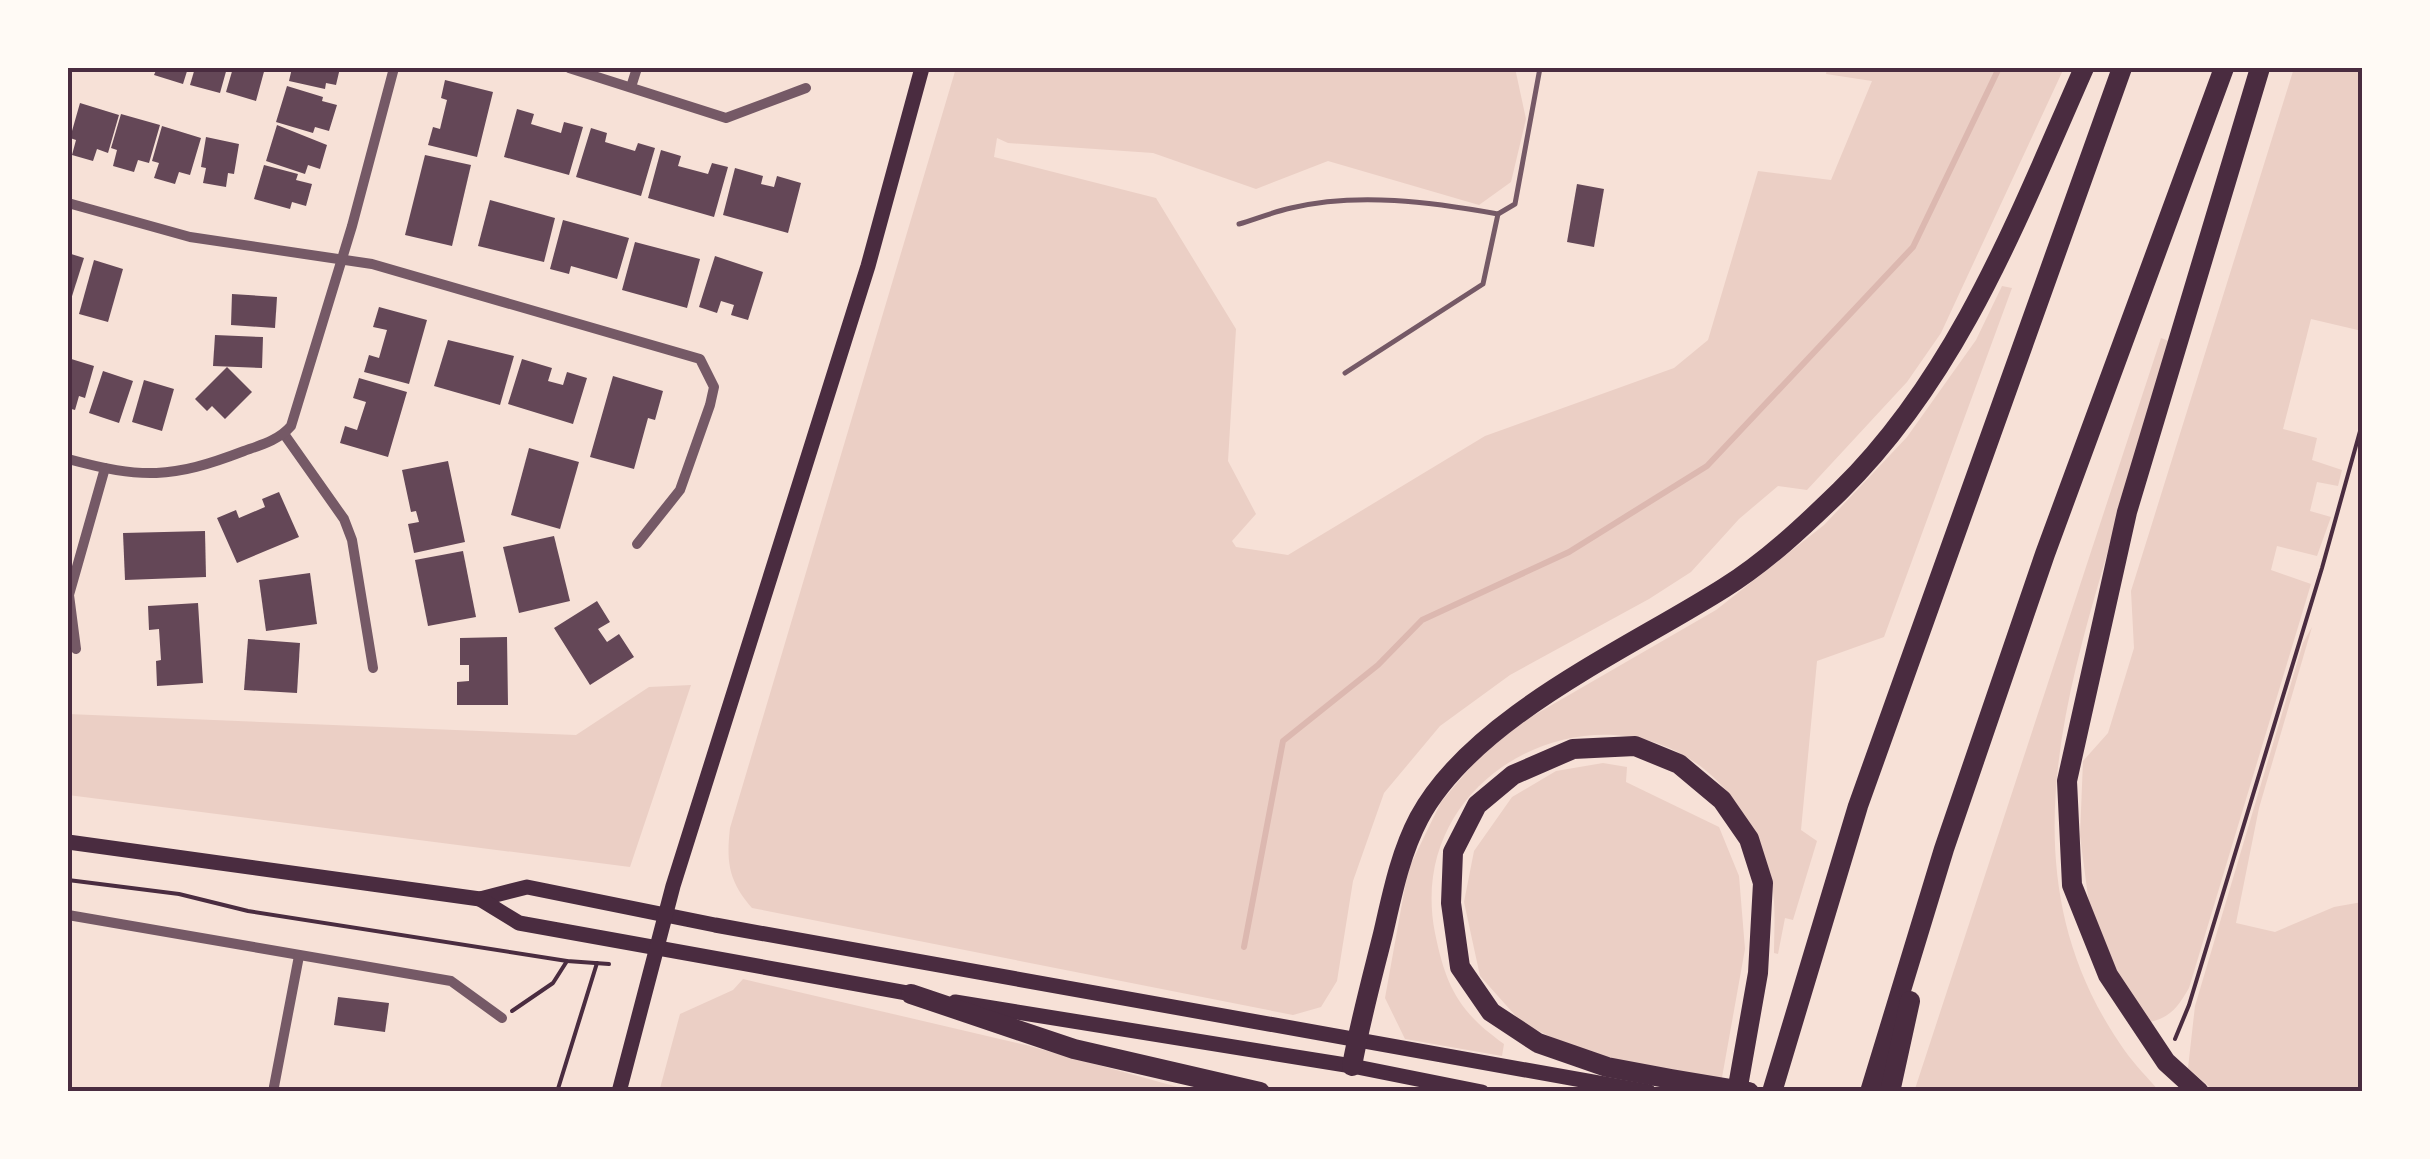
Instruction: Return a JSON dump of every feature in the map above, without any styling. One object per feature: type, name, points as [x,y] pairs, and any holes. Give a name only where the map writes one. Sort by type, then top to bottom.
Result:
[{"type":"highway","points":[[1352,1066],[1399,868],[1418,820],[1440,786],[1468,753],[1517,716],[1728,586],[1781,546],[1842,488],[1892,432],[1940,368],[1964,328],[2084,68]]},
{"type":"highway","points":[[1772,1092],[1858,806],[2122,68]]},
{"type":"highway","points":[[1870,1092],[1944,850],[2046,554],[2224,68]]},
{"type":"highway","points":[[2199,1092],[2166,1062],[2108,975],[2072,885],[2067,781],[2126,512],[2260,68]]},
{"type":"highway","points":[[1737,1092],[1758,974],[1762,883],[1749,840],[1722,800],[1678,764],[1635,746],[1573,749],[1514,775],[1477,805],[1454,852],[1451,903],[1460,968],[1492,1012],[1538,1044],[1607,1067],[1671,1079],[1750,1092]]},
{"type":"highway","points":[[1890,1092],[1944,850]]},
{"type":"highway","points":[[911,994],[1074,1050],[1260,1092]]},
{"type":"main road","points":[[619,1092],[665,915],[868,266],[922,68]]},
{"type":"main road","points":[[68,842],[480,899],[527,887],[1649,1092]]},
{"type":"main road","points":[[480,899],[519,923],[911,994],[1352,1066],[1482,1092]]},
{"type":"street","points":[[68,460],[147,475],[177,474],[284,434],[297,416],[394,68]]},
{"type":"street","points":[[569,68],[726,118],[806,88]]},
{"type":"street","points":[[630,87],[637,68]]},
{"type":"street","points":[[68,203],[190,238],[391,269],[700,359],[714,388],[710,405],[680,490],[637,544]]},
{"type":"street","points":[[284,434],[336,507],[352,540],[373,668]]},
{"type":"street","points":[[76,649],[69,594],[104,468]]},
{"type":"street","points":[[68,915],[451,980],[502,1018]]},
{"type":"street","points":[[273,1092],[298,956]]},
{"type":"lane","points":[[1239,224],[1293,208],[1362,200],[1458,206],[1498,214],[1514,204],[1540,68]]},
{"type":"lane","points":[[1345,373],[1483,284],[1498,214]]},
{"type":"path","points":[[2166,1062],[2189,1005],[2362,424]]},
{"type":"path","points":[[68,880],[179,894],[248,911],[567,961],[609,964]]},
{"type":"path","points":[[502,1018],[553,983],[567,961]]},
{"type":"path","points":[[557,1092],[597,963]]},
{"type":"shaded area","points":[[956,68],[1515,68],[1526,119],[1511,182],[1479,205],[1328,161],[1256,189],[1153,153],[1008,143],[997,138],[994,157],[1156,198],[1236,329],[1228,461],[1256,514],[1232,541],[1236,547],[1288,555],[1485,436],[1674,368],[1708,340],[1758,171],[1831,180],[1872,81],[1826,74],[1827,68],[2064,68],[1941,333],[1907,382],[1807,490],[1778,486],[1739,519],[1691,572],[1510,675],[1440,726],[1384,793],[1353,881],[1337,981],[1321,1007],[1293,1015],[752,908],[734,880],[729,862],[730,828]]},
{"type":"shaded area","points":[[2294,68],[2362,68],[2362,331],[2311,319],[2283,429],[2317,438],[2312,460],[2342,470],[2338,486],[2317,482],[2310,511],[2331,517],[2317,556],[2277,546],[2271,570],[2311,584],[2189,988],[2171,1012],[2143,1023],[2113,970],[2089,904],[2080,836],[2083,761],[2108,733],[2134,648],[2131,591]]},
{"type":"shaded area","points":[[2002,286],[2012,288],[1884,637],[1817,661],[1801,830],[1817,841],[1793,920],[1785,918],[1778,954],[1774,953],[1770,875],[1740,809],[1697,764],[1646,740],[1591,735],[1537,748],[1490,776],[1454,818],[1434,871],[1435,933],[1444,969],[1465,1009],[1504,1044],[1502,1056],[1405,1039],[1385,998],[1408,870],[1441,802],[1479,757],[1524,721],[1716,610],[1824,525],[1907,437],[1976,340]]},
{"type":"shaded area","points":[[2161,338],[2169,341],[2070,692],[2055,814],[2057,874],[2069,934],[2091,993],[2125,1051],[2159,1091],[1914,1092]]},
{"type":"shaded area","points":[[2312,627],[2259,808],[2236,923],[2275,932],[2334,907],[2362,902],[2362,1091],[2214,1091],[2188,1068],[2195,1006],[2303,643]]},
{"type":"shaded area","points":[[691,685],[630,867],[68,795],[68,714],[576,735],[649,687]]},
{"type":"shaded area","points":[[1603,763],[1627,767],[1626,782],[1719,827],[1739,876],[1745,949],[1721,1083],[1595,1058],[1522,1023],[1480,976],[1464,902],[1474,851],[1512,797],[1556,771]]},
{"type":"shaded area","points":[[743,979],[1026,1045],[1192,1091],[659,1092],[680,1014],[733,990]]},
{"type":"building","points":[[157,68],[188,68],[183,84],[154,75]]},
{"type":"building","points":[[195,68],[227,68],[220,93],[190,85]]},
{"type":"building","points":[[233,68],[265,68],[256,101],[226,92]]},
{"type":"building","points":[[292,68],[340,68],[336,85],[326,83],[325,89],[289,81]]},
{"type":"building","points":[[445,80],[493,92],[477,157],[428,145],[433,127],[440,129],[447,100],[441,98]]},
{"type":"building","points":[[287,86],[337,105],[329,131],[315,127],[313,133],[276,122]]},
{"type":"building","points":[[80,103],[119,115],[108,153],[97,149],[93,161],[72,155],[76,140],[70,138]]},
{"type":"building","points":[[517,109],[534,114],[531,124],[561,133],[564,122],[583,127],[569,175],[504,157]]},
{"type":"building","points":[[121,114],[160,125],[149,163],[138,160],[134,172],[113,166],[117,150],[111,148]]},
{"type":"building","points":[[277,125],[327,145],[320,169],[308,165],[305,174],[266,161]]},
{"type":"building","points":[[162,126],[201,138],[190,175],[179,172],[175,184],[154,178],[159,163],[152,161]]},
{"type":"building","points":[[591,128],[607,133],[605,142],[635,151],[638,143],[655,148],[641,196],[576,177]]},
{"type":"building","points":[[206,137],[239,144],[234,174],[228,173],[226,187],[203,183],[206,168],[201,167]]},
{"type":"building","points":[[661,150],[681,156],[678,166],[708,174],[712,163],[728,167],[714,217],[648,198]]},
{"type":"building","points":[[425,155],[471,165],[452,246],[405,235]]},
{"type":"building","points":[[264,165],[298,174],[296,180],[312,184],[306,206],[292,202],[290,209],[254,199]]},
{"type":"building","points":[[735,168],[763,176],[761,184],[774,187],[777,176],[801,183],[788,233],[723,215]]},
{"type":"building","points":[[1577,184],[1604,189],[1594,247],[1567,242]]},
{"type":"building","points":[[490,200],[555,218],[544,262],[478,246]]},
{"type":"building","points":[[563,220],[629,238],[617,279],[571,266],[569,274],[550,269]]},
{"type":"building","points":[[635,242],[700,259],[687,308],[622,290]]},
{"type":"building","points":[[68,253],[84,258],[68,309]]},
{"type":"building","points":[[715,256],[763,272],[748,320],[731,315],[734,305],[721,301],[717,313],[699,307]]},
{"type":"building","points":[[94,260],[123,269],[108,322],[79,314]]},
{"type":"building","points":[[232,294],[277,297],[275,328],[231,325]]},
{"type":"building","points":[[379,307],[427,320],[409,384],[364,372],[369,355],[379,358],[387,330],[373,327]]},
{"type":"building","points":[[215,335],[263,337],[262,368],[213,366]]},
{"type":"building","points":[[448,340],[514,356],[500,405],[434,386]]},
{"type":"building","points":[[68,358],[94,366],[85,398],[79,396],[75,410],[68,408]]},
{"type":"building","points":[[522,359],[552,368],[548,381],[563,385],[567,372],[587,378],[573,424],[508,404]]},
{"type":"building","points":[[227,367],[252,392],[225,419],[212,406],[207,411],[195,399]]},
{"type":"building","points":[[103,371],[133,381],[119,423],[89,413]]},
{"type":"building","points":[[613,376],[663,391],[655,420],[648,418],[634,469],[590,457]]},
{"type":"building","points":[[359,378],[407,392],[388,457],[340,443],[345,426],[357,430],[366,402],[353,398]]},
{"type":"building","points":[[144,380],[174,389],[162,431],[132,422]]},
{"type":"building","points":[[529,448],[579,462],[560,529],[511,515]]},
{"type":"building","points":[[448,461],[465,542],[414,553],[408,524],[419,522],[416,511],[411,512],[402,470]]},
{"type":"building","points":[[279,492],[299,537],[237,563],[217,518],[236,510],[239,518],[265,507],[262,499]]},
{"type":"building","points":[[205,531],[206,577],[125,580],[123,533]]},
{"type":"building","points":[[554,536],[570,601],[519,613],[503,547]]},
{"type":"building","points":[[463,551],[476,617],[428,626],[415,560]]},
{"type":"building","points":[[310,573],[317,624],[266,631],[259,580]]},
{"type":"building","points":[[597,601],[610,622],[598,629],[607,642],[619,634],[634,657],[590,685],[554,628]]},
{"type":"building","points":[[198,603],[203,683],[157,686],[156,661],[161,660],[159,629],[149,630],[148,606]]},
{"type":"building","points":[[507,637],[508,705],[457,705],[457,682],[469,681],[469,665],[460,665],[460,638]]},
{"type":"building","points":[[248,639],[300,643],[297,693],[244,690]]},
{"type":"building","points":[[338,997],[389,1003],[385,1032],[334,1025]]},
{"type":"waterway","points":[[1244,947],[1283,741],[1378,665],[1422,620],[1569,552],[1707,466],[1913,247],[1999,68]]}]
